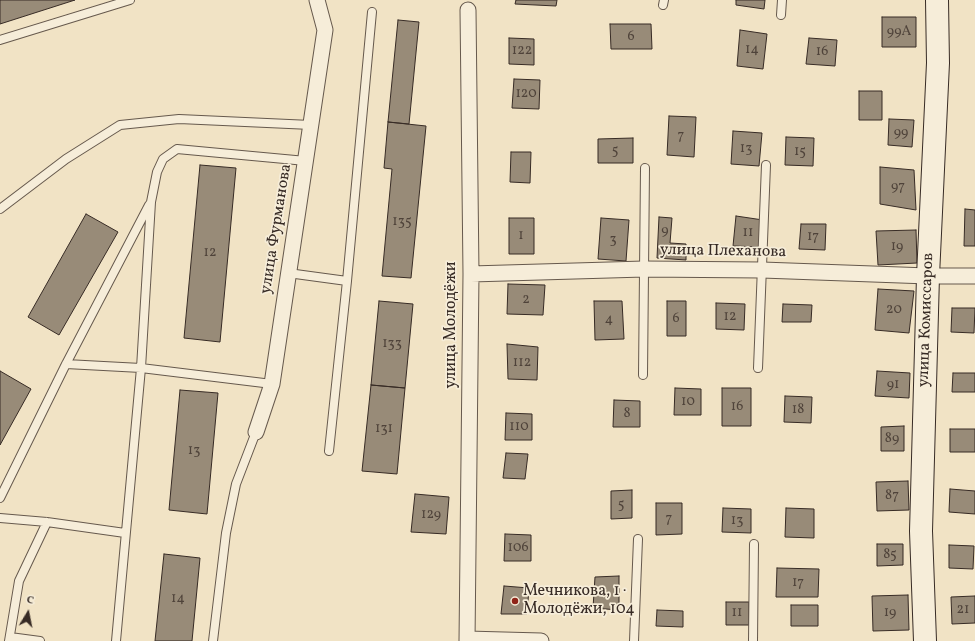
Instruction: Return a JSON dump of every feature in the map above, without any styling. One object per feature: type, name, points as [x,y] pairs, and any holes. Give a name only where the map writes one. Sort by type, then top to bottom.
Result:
[{"type":"main road","name":"улица Комиссаров","points":[[925,641],[921,531],[928,276],[938,63],[937,0]]},
{"type":"street","name":"улица Фурманова","points":[[256,432],[272,384],[325,30],[317,0]]},
{"type":"street","name":"улица Молодёжи","points":[[467,640],[471,274],[468,10]]},
{"type":"street","name":"улица Плеханова","points":[[471,274],[644,269],[762,270],[928,276],[975,276]]},
{"type":"street","points":[[467,640],[541,641]]},
{"type":"lane","points":[[0,40],[130,0]]},
{"type":"lane","points":[[781,15],[782,0]]},
{"type":"lane","points":[[329,451],[347,281],[372,12]]},
{"type":"lane","points":[[0,209],[66,159],[120,125],[179,119],[311,125]]},
{"type":"lane","points":[[116,641],[141,368],[151,202],[157,172],[163,159],[177,150],[306,161]]},
{"type":"lane","points":[[758,368],[766,165]]},
{"type":"lane","points":[[643,375],[645,168]]},
{"type":"lane","points":[[0,498],[66,364],[151,202]]},
{"type":"lane","points":[[288,273],[347,281]]},
{"type":"lane","points":[[66,364],[141,368],[272,384]]},
{"type":"lane","points":[[213,641],[226,534],[236,484],[256,432]]},
{"type":"lane","points":[[0,518],[47,522],[126,533]]},
{"type":"lane","points":[[40,641],[9,639],[19,581],[47,522]]},
{"type":"lane","points":[[634,641],[638,538]]},
{"type":"lane","points":[[753,641],[754,544]]},
{"type":"building","points":[[0,0],[75,0],[0,24]]},
{"type":"building","points":[[516,0],[557,0],[556,6],[515,4]]},
{"type":"building","points":[[736,0],[765,0],[764,9],[736,5]]},
{"type":"building","points":[[882,17],[916,17],[916,47],[882,47]]},
{"type":"building","points":[[398,20],[419,22],[409,124],[388,122]]},
{"type":"building","points":[[610,24],[651,24],[652,49],[611,49]]},
{"type":"building","points":[[740,30],[767,34],[763,69],[737,66]]},
{"type":"building","points":[[509,38],[534,39],[534,65],[509,64]]},
{"type":"building","points":[[809,38],[837,40],[835,66],[806,64]]},
{"type":"building","points":[[514,79],[540,80],[539,109],[512,108]]},
{"type":"building","points":[[859,91],[882,91],[882,120],[859,120]]},
{"type":"building","points":[[669,116],[696,117],[694,157],[667,155]]},
{"type":"building","points":[[889,119],[914,120],[912,147],[888,145]]},
{"type":"building","points":[[388,122],[426,126],[411,278],[382,276],[392,169],[384,168]]},
{"type":"building","points":[[733,131],[762,133],[759,166],[731,164]]},
{"type":"building","points":[[786,137],[814,138],[813,166],[785,165]]},
{"type":"building","points":[[633,138],[633,163],[598,163],[598,139]]},
{"type":"building","points":[[511,152],[531,152],[530,183],[510,182]]},
{"type":"building","points":[[200,165],[236,168],[220,342],[184,338]]},
{"type":"building","points":[[880,167],[914,170],[916,210],[880,204]]},
{"type":"building","points":[[965,209],[975,210],[975,246],[964,246]]},
{"type":"building","points":[[86,214],[118,232],[59,335],[28,317]]},
{"type":"building","points":[[736,216],[763,220],[760,247],[733,246]]},
{"type":"building","points":[[659,217],[672,218],[670,243],[686,244],[686,260],[657,258]]},
{"type":"building","points":[[509,218],[534,218],[534,254],[509,254]]},
{"type":"building","points":[[601,218],[629,220],[626,261],[598,259]]},
{"type":"building","points":[[801,224],[826,224],[825,250],[799,249]]},
{"type":"building","points":[[916,230],[917,263],[878,265],[876,231]]},
{"type":"building","points":[[508,284],[545,285],[543,315],[507,314]]},
{"type":"building","points":[[878,289],[914,291],[909,333],[875,330]]},
{"type":"building","points":[[379,301],[413,304],[405,388],[371,385]]},
{"type":"building","points":[[594,301],[622,301],[624,339],[595,340]]},
{"type":"building","points":[[667,301],[686,301],[686,336],[667,336]]},
{"type":"building","points":[[716,303],[745,304],[744,330],[716,329]]},
{"type":"building","points":[[783,304],[812,305],[811,322],[782,322]]},
{"type":"building","points":[[952,308],[975,308],[974,333],[951,332]]},
{"type":"building","points":[[507,344],[538,347],[537,380],[508,379]]},
{"type":"building","points":[[0,371],[31,389],[0,445]]},
{"type":"building","points":[[877,371],[910,373],[909,398],[875,396]]},
{"type":"building","points":[[953,373],[975,373],[975,392],[952,392]]},
{"type":"building","points":[[371,385],[405,388],[397,474],[362,471]]},
{"type":"building","points":[[675,388],[701,389],[701,415],[674,415]]},
{"type":"building","points":[[722,388],[751,388],[751,426],[722,426]]},
{"type":"building","points":[[180,390],[218,393],[207,514],[169,510]]},
{"type":"building","points":[[785,396],[812,397],[811,423],[784,422]]},
{"type":"building","points":[[614,400],[640,401],[640,427],[613,427]]},
{"type":"building","points":[[506,413],[532,414],[532,440],[505,440]]},
{"type":"building","points":[[904,426],[904,451],[881,451],[881,427]]},
{"type":"building","points":[[950,429],[975,429],[975,452],[950,452]]},
{"type":"building","points":[[506,453],[528,454],[525,479],[503,478]]},
{"type":"building","points":[[908,481],[909,510],[877,511],[876,482]]},
{"type":"building","points":[[950,489],[975,491],[975,514],[949,512]]},
{"type":"building","points":[[632,490],[632,518],[611,519],[611,491]]},
{"type":"building","points":[[415,494],[449,497],[446,534],[411,532]]},
{"type":"building","points":[[656,503],[682,503],[682,534],[656,535]]},
{"type":"building","points":[[723,508],[751,509],[751,533],[722,532]]},
{"type":"building","points":[[786,508],[814,509],[814,538],[785,537]]},
{"type":"building","points":[[505,534],[531,535],[531,561],[504,561]]},
{"type":"building","points":[[877,544],[903,544],[903,565],[877,566]]},
{"type":"building","points":[[949,545],[974,546],[973,569],[949,568]]},
{"type":"building","points":[[164,554],[200,558],[192,641],[155,641]]},
{"type":"building","points":[[777,568],[819,569],[818,597],[776,597]]},
{"type":"building","points":[[619,576],[619,610],[593,608],[595,577]]},
{"type":"building","name":"Мечникова, 1 · Молодёжи, 104","points":[[504,586],[529,588],[527,614],[501,614]]},
{"type":"building","points":[[908,595],[909,630],[873,631],[872,596]]},
{"type":"building","points":[[975,596],[975,623],[952,624],[951,597]]},
{"type":"building","points":[[726,602],[749,602],[749,625],[726,625]]},
{"type":"building","points":[[791,605],[818,605],[818,626],[791,626]]},
{"type":"building","points":[[657,610],[683,611],[683,627],[656,626]]},
{"type":"place","name":"Мечникова, 1 · Молодёжи, 104","points":[[515,601]]}]
